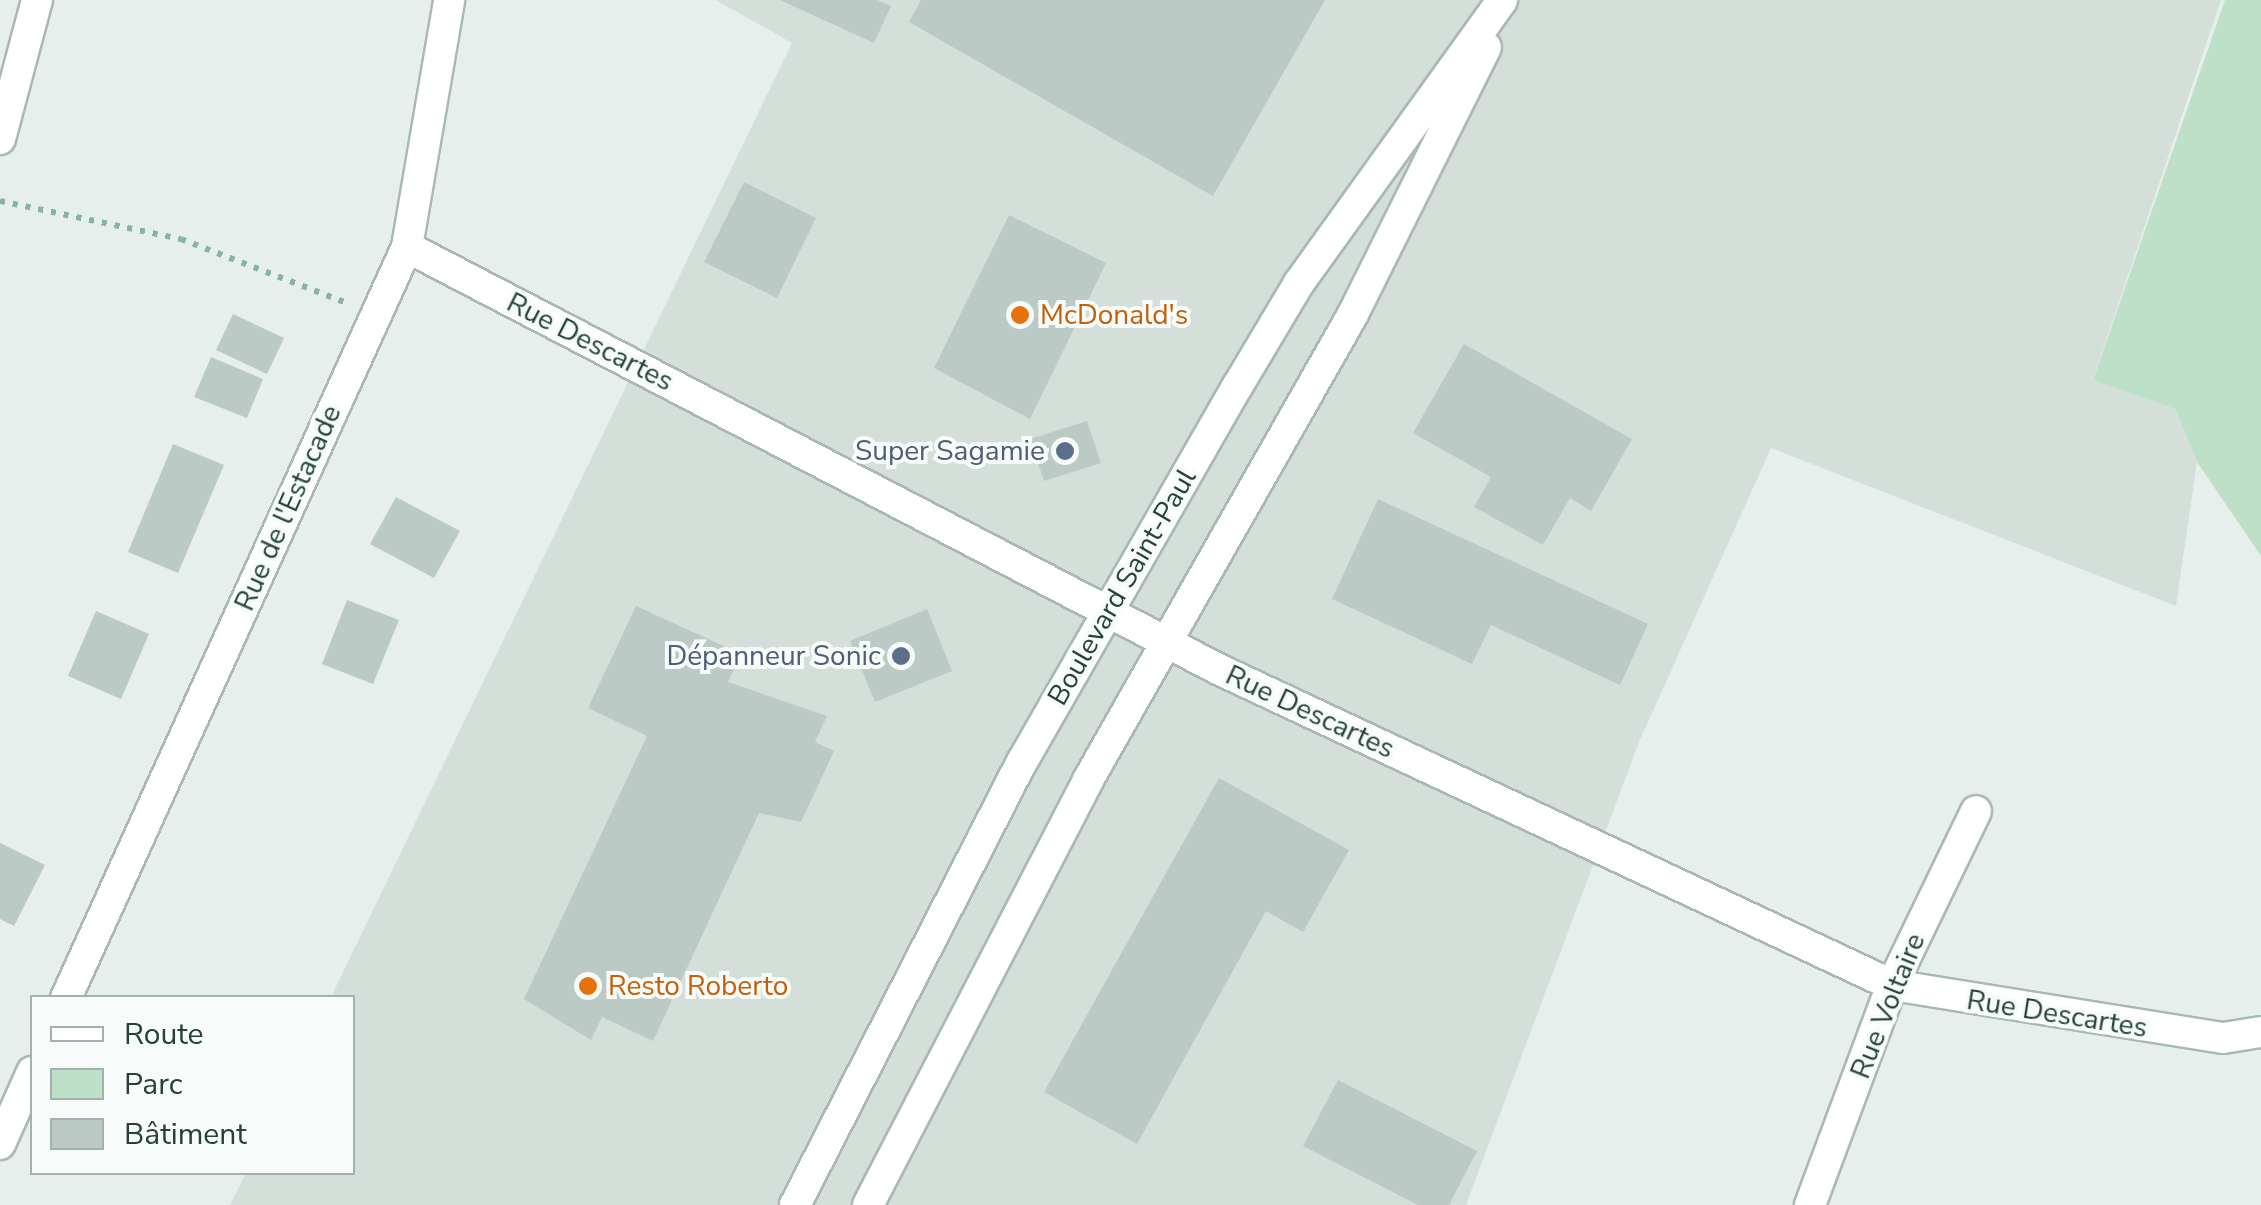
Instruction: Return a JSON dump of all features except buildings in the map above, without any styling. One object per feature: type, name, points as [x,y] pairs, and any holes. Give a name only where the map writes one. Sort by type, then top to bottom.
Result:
[{"type":"street","points":[[0,139],[37,0]]},
{"type":"street","name":"Rue de l'Estacade","points":[[67,995],[407,247],[449,0]]},
{"type":"street","name":"Boulevard Saint-Paul","points":[[794,1205],[1108,610],[1299,283],[1502,0]]},
{"type":"street","points":[[868,1205],[1166,641],[1353,314],[1510,0]]},
{"type":"street","name":"Rue Descartes","points":[[407,247],[1166,641],[1892,985],[2223,1038],[2261,1032]]},
{"type":"street","name":"Rue Voltaire","points":[[1810,1205],[1892,985],[1976,811]]},
{"type":"street","points":[[0,1144],[30,1076]]},
{"type":"path","points":[[0,201],[181,239],[376,314]]},
{"type":"shaded area","points":[[716,0],[2221,0],[2093,379],[2175,409],[2197,462],[2176,606],[1771,448],[1639,742],[1466,1205],[230,1205],[245,1175],[355,1175],[355,995],[332,995],[792,43]]},
{"type":"green space","points":[[2225,0],[2261,0],[2261,556],[2197,462],[2175,409],[2093,380]]},
{"type":"place","name":"McDonald's","points":[[1020,315]]},
{"type":"place","name":"Super Sagamie","points":[[1065,451]]},
{"type":"place","name":"Dépanneur Sonic","points":[[901,656]]},
{"type":"place","name":"Resto Roberto","points":[[588,986]]}]
